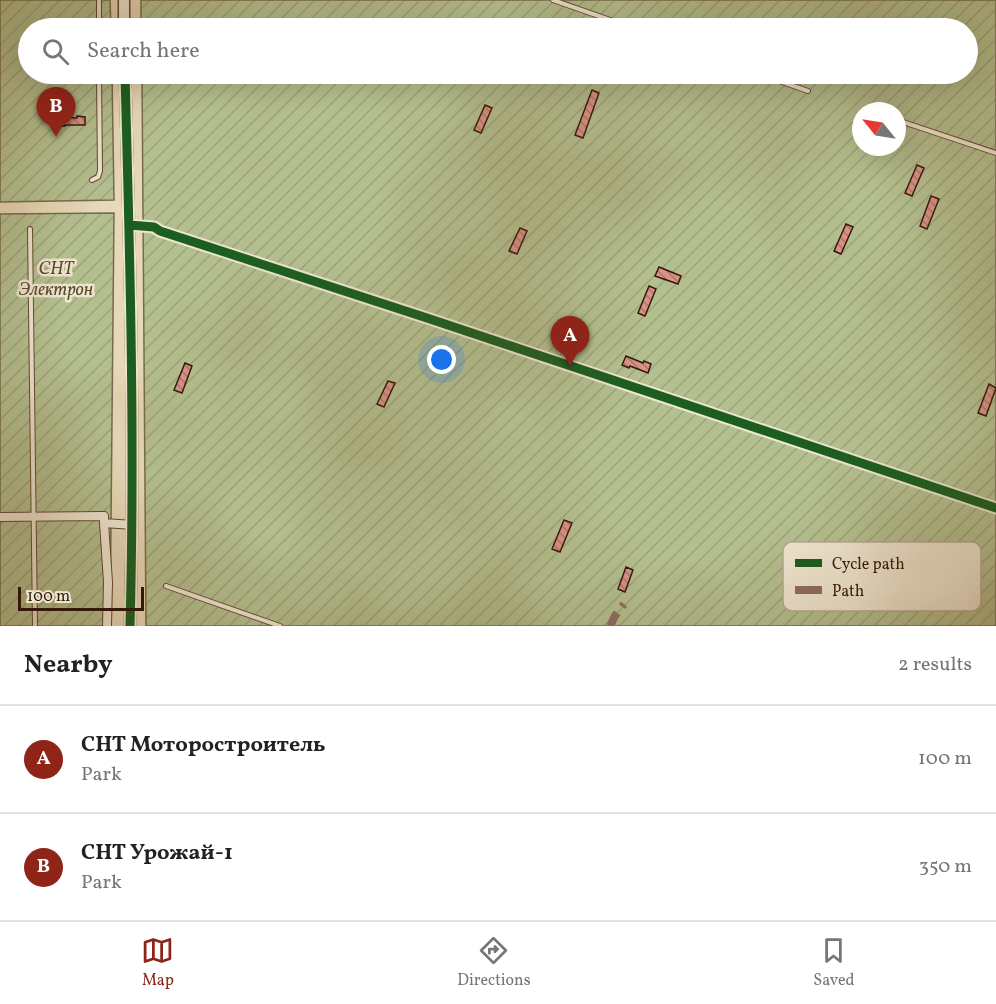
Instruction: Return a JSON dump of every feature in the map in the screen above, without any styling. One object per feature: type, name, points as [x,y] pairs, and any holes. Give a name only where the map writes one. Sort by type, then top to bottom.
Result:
[{"type":"street","points":[[124,0],[124,18]]},
{"type":"street","points":[[125,84],[133,525],[130,626]]},
{"type":"street","points":[[129,225],[154,227],[996,508]]},
{"type":"street","points":[[0,517],[104,516],[108,582],[107,626]]},
{"type":"street","points":[[104,523],[133,525]]},
{"type":"lane","points":[[99,0],[99,18]]},
{"type":"lane","points":[[553,0],[604,18]]},
{"type":"lane","points":[[92,180],[98,177],[100,171],[99,84]]},
{"type":"lane","points":[[788,84],[808,91]]},
{"type":"lane","points":[[906,123],[996,153]]},
{"type":"lane","points":[[30,229],[34,626]]},
{"type":"lane","points":[[166,586],[280,626]]},
{"type":"green space","points":[[0,0],[110,0],[111,18],[18,18],[18,84],[112,84],[114,200],[0,202]]},
{"type":"green space","points":[[141,0],[996,0],[996,626],[146,626],[142,84],[978,84],[978,18],[141,18]]},
{"type":"green space","name":"СНТ Электрон","points":[[114,213],[110,626],[0,626],[0,214]]},
{"type":"building","points":[[592,90],[599,93],[583,138],[575,135]]},
{"type":"building","points":[[485,105],[492,108],[481,133],[474,130]]},
{"type":"building","points":[[77,116],[85,117],[85,125],[58,126],[58,117],[77,118]]},
{"type":"building","points":[[917,165],[924,168],[912,196],[905,193]]},
{"type":"building","points":[[931,196],[939,199],[927,229],[920,226]]},
{"type":"building","points":[[846,224],[853,227],[841,254],[834,251]]},
{"type":"building","points":[[520,228],[527,231],[517,254],[509,251]]},
{"type":"building","points":[[659,267],[681,276],[678,284],[655,276]]},
{"type":"building","points":[[649,286],[656,289],[645,316],[638,313]]},
{"type":"building","points":[[626,356],[651,364],[648,373],[622,365]]},
{"type":"building","points":[[185,363],[192,366],[182,393],[174,390]]},
{"type":"building","points":[[388,381],[395,383],[384,407],[377,404]]},
{"type":"building","points":[[989,384],[996,388],[986,416],[978,413]]},
{"type":"building","points":[[564,520],[572,523],[560,552],[552,549]]},
{"type":"building","points":[[626,567],[633,570],[625,592],[618,589]]},
{"type":"marked path","points":[[610,626],[624,604]]},
{"type":"cycle path","points":[[125,84],[132,419],[130,626]]},
{"type":"cycle path","points":[[129,225],[154,227],[160,231],[996,508]]},
{"type":"place","name":"СНТ Урожай-1","points":[[56,137]]},
{"type":"place","name":"СНТ Моторостроитель","points":[[570,366]]}]
